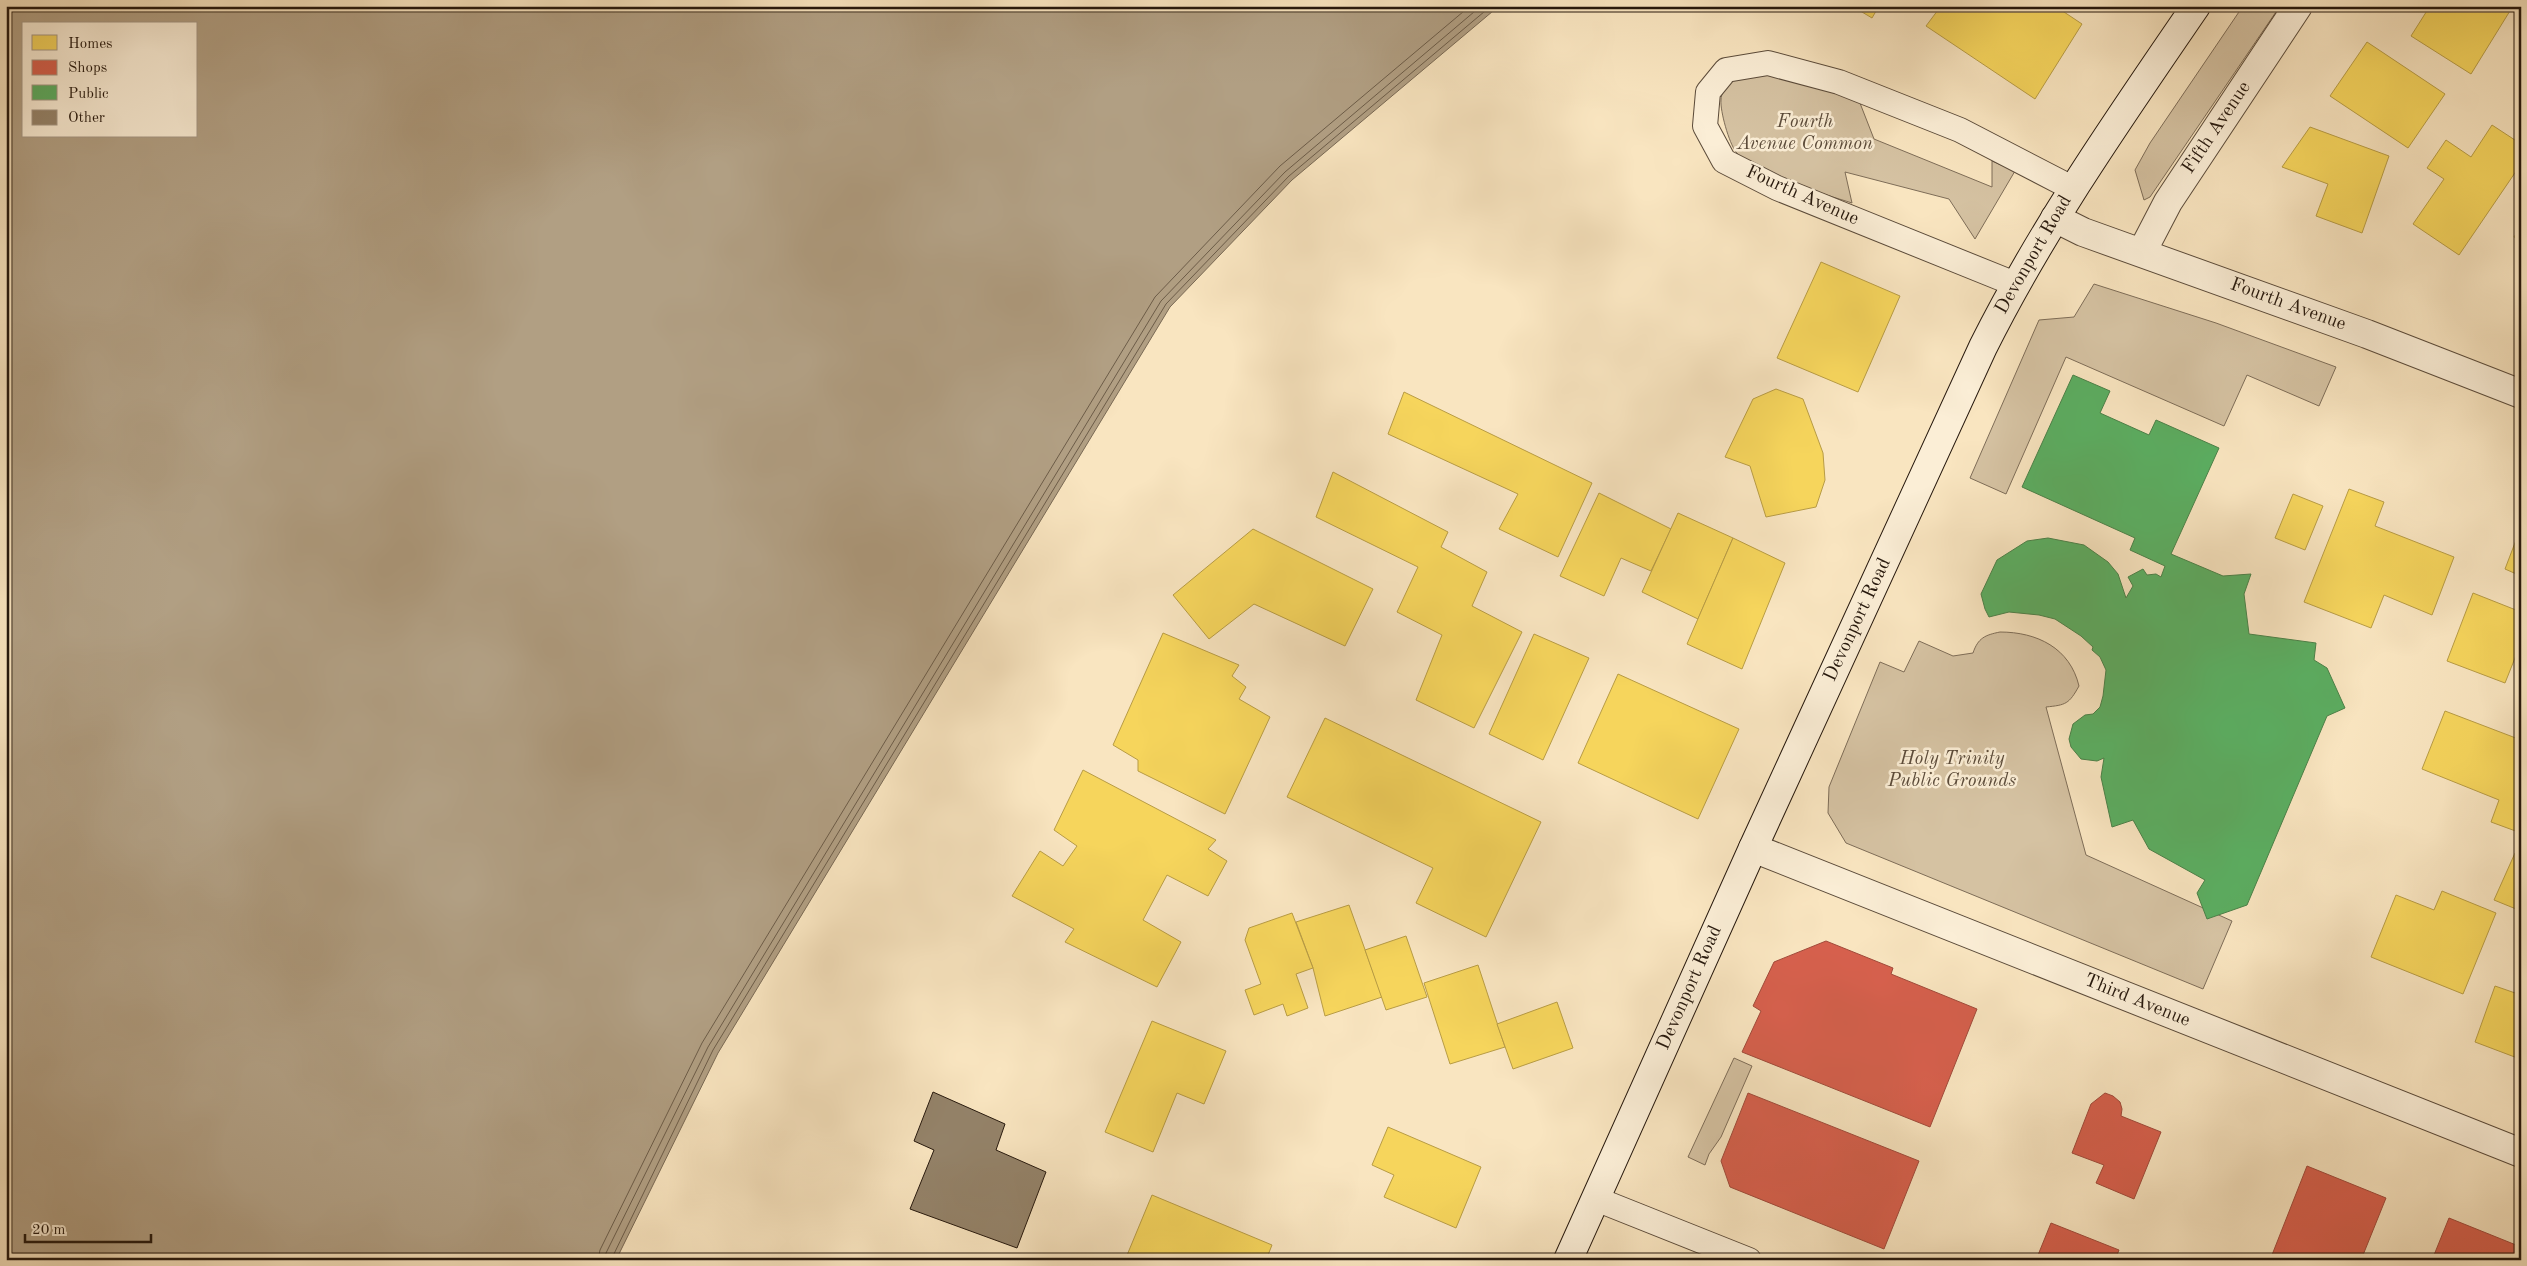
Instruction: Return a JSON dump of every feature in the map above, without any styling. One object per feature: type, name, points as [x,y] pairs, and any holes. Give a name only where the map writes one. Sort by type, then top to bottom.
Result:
[{"type":"street","name":"Devonport Road","points":[[1568,1260],[1752,848],[1983,347],[2015,284],[2072,188],[2196,6]]},
{"type":"street","name":"Fifth Avenue","points":[[2142,252],[2168,202],[2298,6]]},
{"type":"street","name":"Fourth Avenue","points":[[2055,218],[2083,232],[2367,334],[2521,394]]},
{"type":"street","name":"Third Avenue","points":[[1752,848],[2521,1153]]},
{"type":"lane","name":"Fourth Avenue","points":[[2015,284],[1777,188],[1724,161],[1705,126],[1708,92],[1726,70],[1768,63],[1839,82],[1960,130],[2072,188]]},
{"type":"lane","points":[[1596,1199],[1749,1260]]},
{"type":"green space","points":[[2243,6],[2280,6],[2150,197],[2144,200],[2135,170],[2150,143]]},
{"type":"green space","name":"Fourth Avenue Common","points":[[1769,70],[1858,98],[1874,139],[1992,187],[1992,161],[2015,171],[1975,239],[1949,199],[1845,172],[1852,203],[1807,189],[1757,168],[1745,160],[1733,148],[1728,134],[1723,119],[1722,95],[1727,82]]},
{"type":"green space","points":[[2094,284],[2216,323],[2336,367],[2319,406],[2247,375],[2224,426],[2066,357],[2006,494],[1970,478],[2039,320],[2074,317]]},
{"type":"green space","name":"Holy Trinity Public Grounds","points":[[2000,632],[2027,635],[2050,645],[2060,652],[2075,673],[2079,686],[2072,697],[2063,704],[2046,707],[2086,855],[2232,921],[2203,989],[1846,843],[1828,813],[1829,787],[1880,662],[1904,672],[1919,641],[1953,656],[1973,653],[1977,644],[1983,638]]},
{"type":"green space","points":[[1734,1058],[1752,1066],[1721,1137],[1709,1154],[1705,1165],[1688,1157]]},
{"type":"water","points":[[6,6],[1499,6],[1292,180],[1170,307],[718,1053],[616,1260],[6,1260]]},
{"type":"building: Homes","points":[[1852,6],[1879,6],[1872,18]]},
{"type":"building: Homes","points":[[1941,6],[2055,6],[2082,24],[2035,99],[1926,26]]},
{"type":"building: Homes","points":[[2430,6],[2513,6],[2471,74],[2411,36]]},
{"type":"building: Homes","points":[[2367,42],[2445,94],[2408,148],[2330,96]]},
{"type":"building: Homes","points":[[2492,125],[2521,144],[2521,164],[2459,255],[2413,224],[2444,179],[2427,168],[2446,140],[2471,157]]},
{"type":"building: Homes","points":[[2310,127],[2389,156],[2362,233],[2316,216],[2328,184],[2282,167]]},
{"type":"building: Homes","points":[[2521,226],[2521,241],[2514,237]]},
{"type":"building: Homes","points":[[1821,262],[1900,296],[1858,392],[1777,358]]},
{"type":"building: Homes","points":[[1776,389],[1803,399],[1823,453],[1825,480],[1816,507],[1766,517],[1750,466],[1725,457],[1753,399]]},
{"type":"building: Homes","points":[[1404,392],[1592,483],[1558,557],[1499,529],[1518,494],[1388,434]]},
{"type":"building: Homes","points":[[1333,472],[1448,532],[1441,547],[1487,572],[1472,606],[1522,632],[1474,728],[1416,700],[1442,635],[1397,612],[1418,567],[1316,517]]},
{"type":"building: Homes","points":[[2349,489],[2384,502],[2375,526],[2454,557],[2432,615],[2384,595],[2371,628],[2304,602]]},
{"type":"building: Homes","points":[[1599,493],[1671,529],[1651,571],[1621,558],[1604,596],[1560,576]]},
{"type":"building: Homes","points":[[2293,494],[2323,506],[2305,550],[2275,538]]},
{"type":"building: Homes","points":[[1678,513],[1733,538],[1698,619],[1642,592]]},
{"type":"building: Homes","points":[[2521,527],[2521,576],[2505,569]]},
{"type":"building: Homes","points":[[1253,529],[1373,589],[1345,646],[1254,604],[1209,639],[1173,595]]},
{"type":"building: Homes","points":[[1733,538],[1785,563],[1742,669],[1687,644]]},
{"type":"building: Homes","points":[[2473,593],[2521,612],[2521,643],[2505,683],[2447,661]]},
{"type":"building: Homes","points":[[1163,633],[1239,665],[1232,676],[1246,687],[1239,699],[1270,717],[1225,814],[1138,771],[1138,760],[1113,745]]},
{"type":"building: Homes","points":[[1534,634],[1589,658],[1543,760],[1489,734]]},
{"type":"building: Homes","points":[[1618,674],[1739,729],[1698,819],[1578,763]]},
{"type":"building: Homes","points":[[2445,711],[2521,740],[2521,833],[2491,822],[2499,800],[2422,769]]},
{"type":"building: Homes","points":[[1325,718],[1541,822],[1486,937],[1416,903],[1433,868],[1287,797]]},
{"type":"building: Homes","points":[[1083,770],[1216,840],[1208,849],[1227,861],[1208,896],[1167,875],[1143,920],[1181,942],[1157,987],[1065,942],[1074,929],[1012,896],[1040,851],[1063,866],[1077,846],[1054,830]]},
{"type":"building: Homes","points":[[2515,853],[2521,856],[2521,911],[2494,900]]},
{"type":"building: Homes","points":[[2442,891],[2496,913],[2463,994],[2371,957],[2396,895],[2434,910]]},
{"type":"building: Homes","points":[[1349,905],[1382,997],[1325,1016],[1313,968],[1296,922]]},
{"type":"building: Homes","points":[[1292,913],[1313,968],[1296,974],[1308,1008],[1287,1016],[1283,1004],[1254,1015],[1245,990],[1261,984],[1245,940],[1249,928]]},
{"type":"building: Homes","points":[[1406,936],[1427,997],[1386,1010],[1365,950]]},
{"type":"building: Homes","points":[[1478,965],[1505,1047],[1450,1064],[1424,983]]},
{"type":"building: Homes","points":[[2495,986],[2521,995],[2520,1059],[2475,1042]]},
{"type":"building: Homes","points":[[1557,1002],[1573,1048],[1513,1069],[1497,1024]]},
{"type":"building: Homes","points":[[1152,1021],[1226,1051],[1204,1104],[1177,1093],[1153,1152],[1105,1132]]},
{"type":"building: Homes","points":[[1388,1127],[1481,1167],[1456,1228],[1384,1197],[1394,1175],[1372,1165]]},
{"type":"building: Homes","points":[[1152,1195],[1272,1245],[1266,1260],[1125,1260]]},
{"type":"building: Shops","points":[[1826,941],[1893,968],[1891,974],[1977,1009],[1930,1127],[1742,1052],[1761,1011],[1753,1006],[1774,962]]},
{"type":"building: Shops","points":[[1748,1093],[1919,1161],[1884,1249],[1730,1187],[1721,1161]]},
{"type":"building: Shops","points":[[2105,1093],[2113,1096],[2120,1102],[2121,1116],[2161,1132],[2134,1199],[2096,1183],[2104,1165],[2072,1153],[2091,1104]]},
{"type":"building: Shops","points":[[2307,1166],[2386,1198],[2361,1260],[2270,1260]]},
{"type":"building: Shops","points":[[2449,1218],[2521,1247],[2521,1260],[2432,1260]]},
{"type":"building: Shops","points":[[2051,1223],[2119,1250],[2115,1260],[2036,1260]]},
{"type":"building: Public","points":[[2073,375],[2110,391],[2100,413],[2149,435],[2156,420],[2219,448],[2171,554],[2223,576],[2251,574],[2244,594],[2249,634],[2316,643],[2314,660],[2327,668],[2345,708],[2327,716],[2247,905],[2207,919],[2197,893],[2205,880],[2149,849],[2133,820],[2112,827],[2101,777],[2104,758],[2097,761],[2081,759],[2071,747],[2069,739],[2073,724],[2085,715],[2093,714],[2100,707],[2106,670],[2100,657],[2092,650],[2093,647],[2081,636],[2055,619],[2039,615],[2009,612],[1989,617],[1981,594],[1997,560],[2027,541],[2048,538],[2084,545],[2108,562],[2118,574],[2126,598],[2133,586],[2128,577],[2143,569],[2147,575],[2156,574],[2161,577],[2165,566],[2130,550],[2135,538],[2022,487]]},
{"type":"building: Other","points":[[933,1092],[1005,1124],[996,1150],[1046,1172],[1017,1248],[910,1209],[934,1150],[914,1141]]}]
